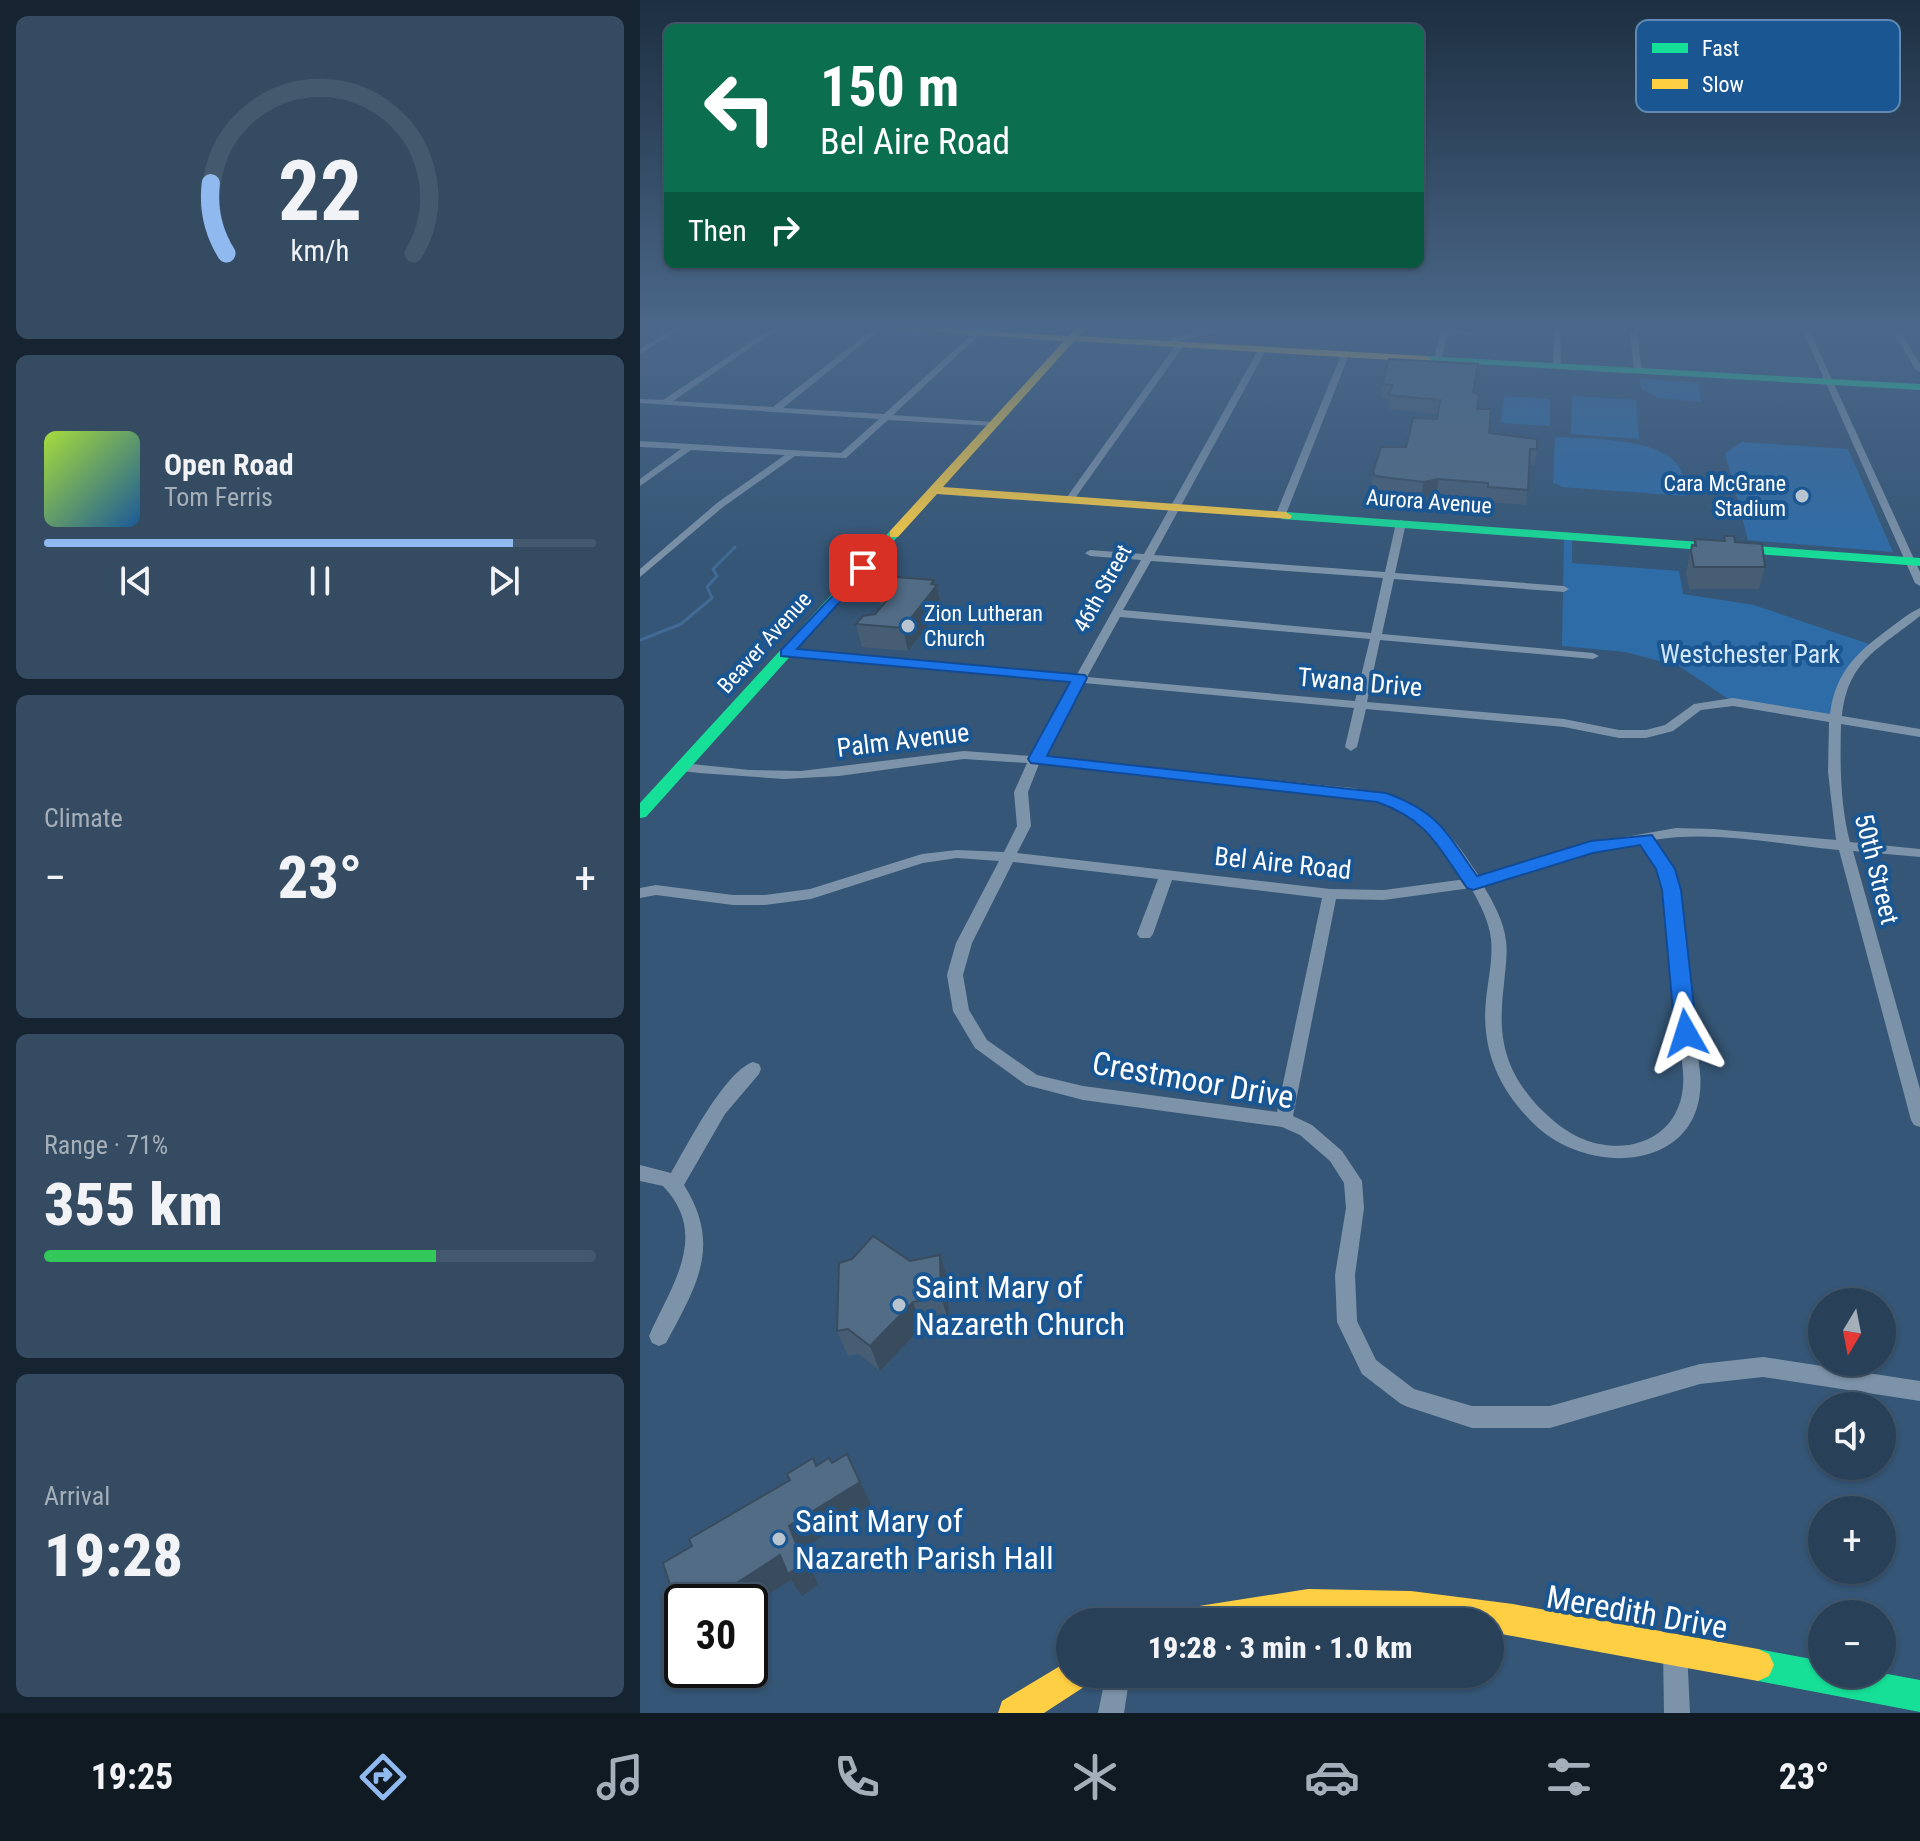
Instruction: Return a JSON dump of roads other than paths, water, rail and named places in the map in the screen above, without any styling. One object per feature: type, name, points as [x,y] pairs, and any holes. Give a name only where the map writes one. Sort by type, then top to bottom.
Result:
[{"type":"street","points":[[706,405],[994,424]]},
{"type":"street","points":[[775,410],[782,405]]},
{"type":"street","points":[[640,444],[839,457],[900,405]]},
{"type":"street","name":"Beaver Avenue","points":[[640,813],[1011,405]]},
{"type":"street","points":[[1070,499],[1134,405]]},
{"type":"street","name":"46th Street","points":[[1010,857],[1024,826],[1021,792],[1037,759],[1231,405]]},
{"type":"street","points":[[1281,514],[1325,405]]},
{"type":"street","points":[[1840,405],[1916,562],[1920,583]]},
{"type":"street","points":[[640,483],[688,448]]},
{"type":"street","points":[[640,574],[720,505],[791,455]]},
{"type":"street","name":"Aurora Avenue","points":[[934,490],[1916,562]]},
{"type":"street","points":[[1351,747],[1401,523]]},
{"type":"street","points":[[1090,553],[1564,589]]},
{"type":"street","name":"50th Street","points":[[1920,611],[1851,669],[1838,692],[1837,716],[1837,805],[1844,845],[1920,1120]]},
{"type":"street","points":[[1116,613],[1593,656]]},
{"type":"street","name":"Twana Drive","points":[[786,653],[1564,723],[1632,734],[1669,728],[1698,707],[1721,702],[1761,704],[1920,733]]},
{"type":"street","name":"Palm Avenue","points":[[682,767],[740,773],[817,774],[929,756],[970,754],[1380,797],[1408,807],[1428,820],[1494,914],[1497,929],[1493,1027],[1499,1062],[1533,1113],[1557,1134],[1600,1151],[1657,1146],[1681,1128],[1692,1094],[1671,890],[1666,869],[1645,839]]},
{"type":"street","name":"Bel Aire Road","points":[[640,893],[656,890],[733,900],[765,900],[811,894],[922,859],[957,854],[1010,857],[1330,894],[1384,895],[1473,883],[1591,847],[1676,832],[1920,853]]},
{"type":"street","name":"Crestmoor Drive","points":[[1010,857],[964,943],[955,975],[961,1011],[981,1044],[1032,1080],[1083,1093],[1284,1120],[1306,1130],[1336,1156],[1353,1181],[1355,1208],[1345,1275],[1347,1322],[1369,1367],[1408,1397],[1472,1417],[1550,1417],[1700,1374],[1763,1367],[1920,1391]]},
{"type":"street","points":[[1145,934],[1167,875]]},
{"type":"street","points":[[1284,1120],[1330,894]]},
{"type":"street","points":[[674,1185],[711,1117],[733,1087],[753,1069]]},
{"type":"street","points":[[640,1173],[674,1185],[690,1206],[697,1238],[685,1286],[659,1336]]},
{"type":"street","name":"Meredith Drive","points":[[1261,1608],[1321,1601],[1371,1601],[1444,1608]]},
{"type":"street","name":"Meredith Drive","points":[[1504,1619],[1920,1696]]},
{"type":"street","points":[[1675,1650],[1677,1713]]},
{"type":"street","points":[[1014,1713],[1056,1687]]},
{"type":"street","points":[[1111,1713],[1115,1688]]},
{"type":"waterway","points":[[640,640],[681,624],[712,598],[707,587],[717,576],[713,569],[735,547]]},
{"type":"place","name":"Cara McGrane Stadium","points":[[1802,496]]},
{"type":"place","name":"Zion Lutheran Church","points":[[908,626]]},
{"type":"place","name":"Saint Mary of Nazareth Church","points":[[899,1305]]},
{"type":"place","name":"Saint Mary of Nazareth Parish Hall","points":[[779,1539]]},
{"type":"park label","name":"Westchester Park","points":[[1750,654]]}]
